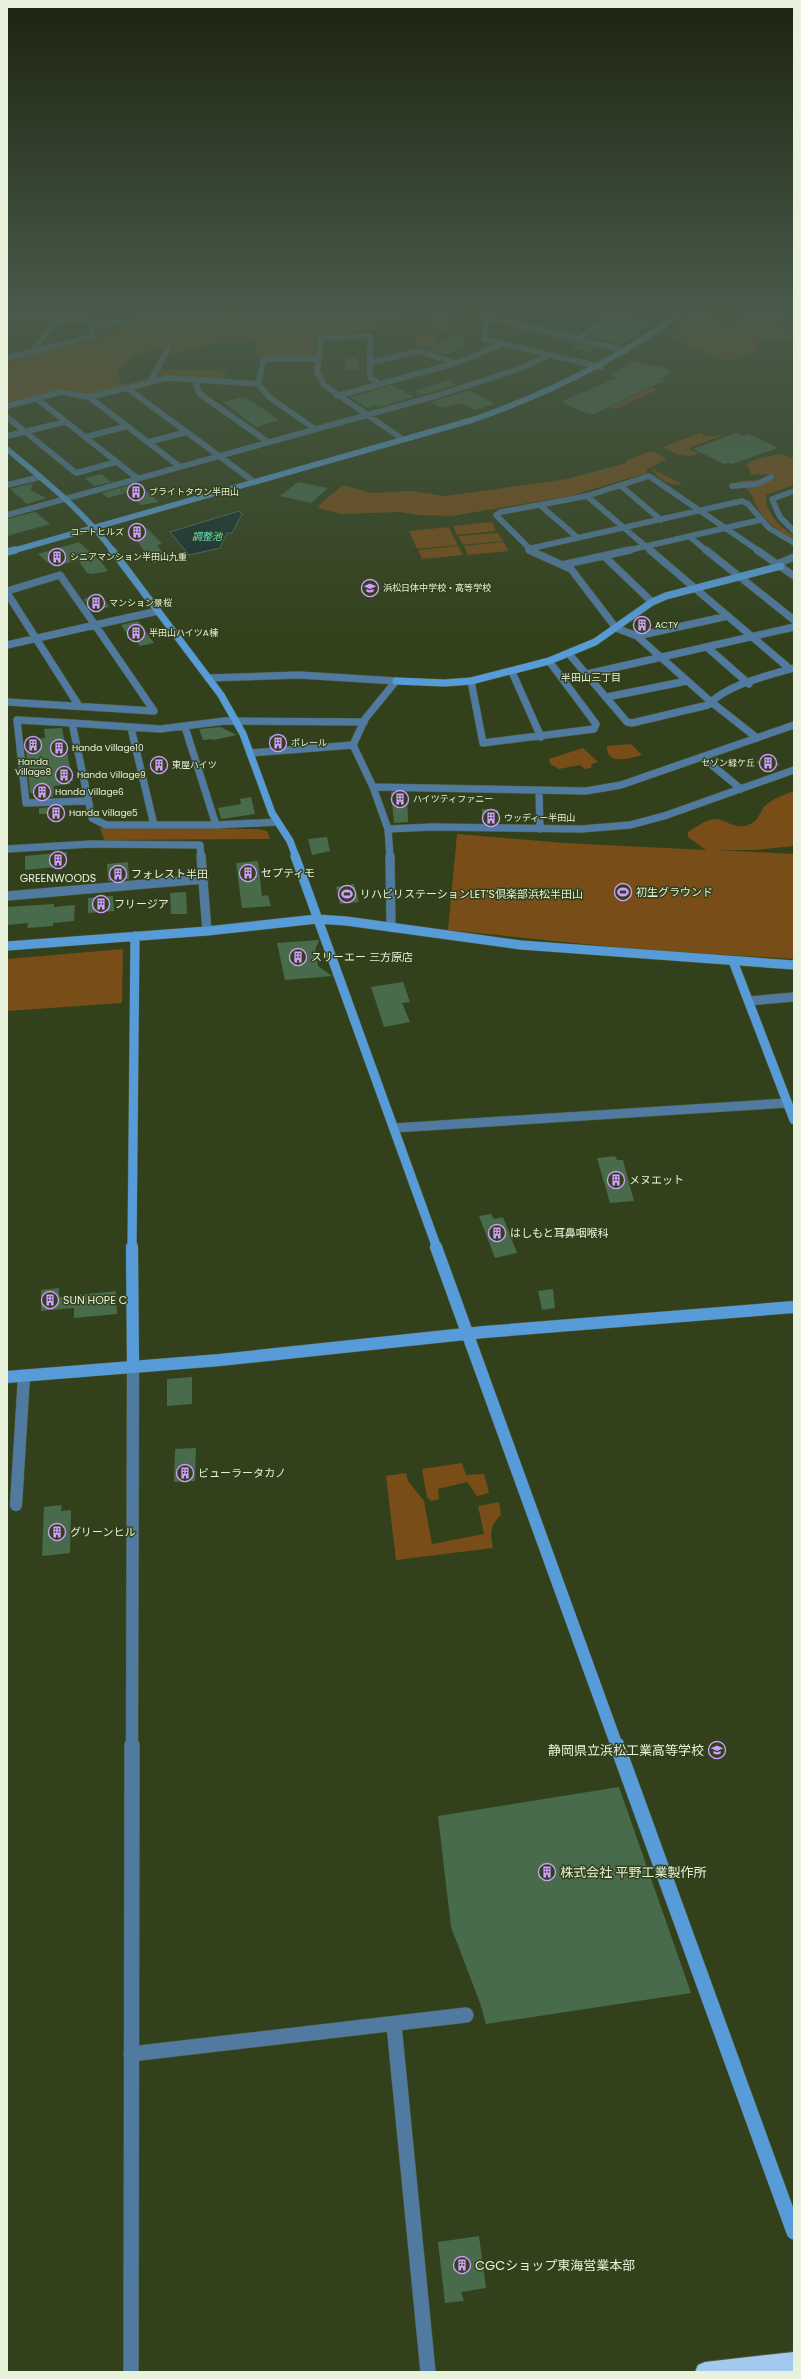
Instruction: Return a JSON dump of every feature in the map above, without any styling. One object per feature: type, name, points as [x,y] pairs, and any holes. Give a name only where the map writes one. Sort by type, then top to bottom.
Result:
[{"type":"highway","points":[[705,2372],[794,2362]]},
{"type":"street","points":[[11,420],[76,473],[116,462]]},
{"type":"street","points":[[63,420],[137,478]]},
{"type":"street","points":[[120,420],[179,466]]},
{"type":"street","points":[[171,420],[253,481]]},
{"type":"street","points":[[237,420],[268,442]]},
{"type":"street","points":[[302,420],[315,429]]},
{"type":"street","points":[[7,514],[348,420]]},
{"type":"street","points":[[374,420],[402,438]]},
{"type":"street","points":[[7,552],[402,438],[472,420]]},
{"type":"street","points":[[7,436],[65,422]]},
{"type":"street","points":[[85,437],[128,426]]},
{"type":"street","points":[[148,442],[187,432]]},
{"type":"street","points":[[7,449],[65,498],[95,527],[208,678],[236,721],[250,753],[269,805],[277,822],[290,841],[467,1334],[794,2232]]},
{"type":"street","points":[[7,485],[40,476]]},
{"type":"street","points":[[757,738],[710,701],[637,636],[616,628],[578,576],[562,565],[528,549],[496,516],[501,512],[541,506],[587,496],[649,476],[727,528],[794,576]]},
{"type":"street","points":[[732,486],[760,484],[771,477]]},
{"type":"street","points":[[620,486],[662,520]]},
{"type":"street","points":[[794,491],[772,499],[780,517],[794,531]]},
{"type":"street","points":[[587,496],[648,546],[753,637],[792,668]]},
{"type":"street","points":[[528,549],[742,501],[749,503],[760,520],[794,543]]},
{"type":"street","points":[[541,506],[578,538]]},
{"type":"street","points":[[562,565],[760,520]]},
{"type":"street","points":[[690,537],[794,620]]},
{"type":"street","points":[[604,556],[652,602]]},
{"type":"street","points":[[781,566],[794,557]]},
{"type":"street","points":[[208,678],[299,676],[445,683],[471,681],[512,672],[570,654],[595,642],[652,602],[694,587],[794,563]]},
{"type":"street","points":[[781,566],[794,568]]},
{"type":"street","points":[[7,702],[154,711],[60,575],[7,592],[79,706]]},
{"type":"street","points":[[7,645],[158,611]]},
{"type":"street","points":[[637,636],[728,616]]},
{"type":"street","points":[[587,674],[708,648],[794,627]]},
{"type":"street","points":[[708,648],[749,684]]},
{"type":"street","points":[[570,654],[628,722],[632,723],[708,705],[710,701],[749,684],[792,668]]},
{"type":"street","points":[[471,681],[481,741],[503,742],[594,729],[597,726],[548,662]]},
{"type":"street","points":[[512,672],[541,737]]},
{"type":"street","points":[[353,745],[364,722],[396,681]]},
{"type":"street","points":[[607,697],[687,681]]},
{"type":"street","points":[[87,802],[26,803],[17,720],[131,728],[185,727],[236,721],[364,722]]},
{"type":"street","points":[[72,723],[87,802],[92,818],[106,825],[216,826],[277,822]]},
{"type":"street","points":[[373,787],[586,791],[621,785],[794,725]]},
{"type":"street","points":[[185,727],[216,826]]},
{"type":"street","points":[[131,728],[154,825]]},
{"type":"street","points":[[250,753],[353,745]]},
{"type":"street","points":[[353,745],[361,758],[373,787],[390,838],[391,927]]},
{"type":"street","points":[[702,757],[741,789]]},
{"type":"street","points":[[388,829],[432,827],[581,829],[630,825],[664,816],[794,770]]},
{"type":"street","points":[[539,791],[540,829]]},
{"type":"street","points":[[7,849],[91,844],[200,844],[207,931]]},
{"type":"street","points":[[7,896],[204,879]]},
{"type":"street","points":[[7,946],[207,931],[317,919],[391,927],[521,945],[794,965]]},
{"type":"street","points":[[131,2372],[133,1366],[131,1282],[135,1071],[135,936]]},
{"type":"street","points":[[733,961],[794,1120]]},
{"type":"street","points":[[749,1001],[794,997]]},
{"type":"street","points":[[394,1128],[787,1103]]},
{"type":"street","points":[[7,1377],[220,1360],[467,1334],[794,1307]]},
{"type":"street","points":[[16,1505],[24,1376]]},
{"type":"street","points":[[131,2054],[394,2025],[466,2015]]},
{"type":"street","points":[[394,2025],[428,2372]]},
{"type":"shaded area","points":[[700,433],[707,437],[724,435],[691,447],[690,449],[698,453],[691,456],[676,453],[663,447]]},
{"type":"shaded area","points":[[648,452],[655,452],[667,459],[647,469],[647,473],[570,496],[452,516],[418,515],[400,512],[342,514],[318,508],[320,504],[343,485],[372,493],[411,491],[445,496],[567,479],[626,463],[627,460]]},
{"type":"shaded area","points":[[779,454],[794,458],[794,485],[766,495],[766,502],[774,519],[794,536],[794,540],[767,521],[757,508],[750,493],[738,484],[739,481],[775,479],[770,474],[751,475],[750,469],[746,464],[759,458]]},
{"type":"shaded area","points":[[651,468],[682,484],[677,485],[668,483],[660,479]]},
{"type":"shaded area","points":[[492,522],[496,531],[457,535],[453,526]]},
{"type":"shaded area","points":[[449,527],[453,536],[413,540],[409,531]]},
{"type":"shaded area","points":[[498,533],[503,541],[463,545],[458,536]]},
{"type":"shaded area","points":[[453,536],[458,545],[417,549],[413,540]]},
{"type":"shaded area","points":[[504,542],[508,551],[468,555],[464,546]]},
{"type":"shaded area","points":[[458,546],[463,555],[422,559],[418,550]]},
{"type":"shaded area","points":[[631,744],[642,755],[620,759],[610,756],[608,752],[607,746]]},
{"type":"shaded area","points":[[583,748],[598,762],[592,764],[591,768],[585,769],[580,765],[559,769],[550,764],[549,759]]},
{"type":"shaded area","name":"初生グラウンド","points":[[794,791],[794,846],[755,850],[718,850],[794,854],[794,959],[643,950],[448,930],[457,834],[564,843],[706,850],[688,837],[688,832],[712,819],[720,820],[735,826],[748,825],[756,820],[764,807],[770,802]]},
{"type":"shaded area","points":[[100,828],[258,829],[267,831],[270,839],[104,840]]},
{"type":"shaded area","points":[[123,949],[122,1003],[7,1011],[7,959]]},
{"type":"shaded area","points":[[462,1463],[466,1475],[484,1474],[489,1492],[477,1496],[467,1482],[438,1489],[439,1499],[431,1501],[427,1497],[422,1469]]},
{"type":"shaded area","points":[[406,1473],[408,1481],[424,1501],[432,1544],[484,1534],[478,1506],[499,1502],[501,1515],[495,1522],[492,1530],[491,1538],[493,1548],[396,1560],[386,1476]]},
{"type":"water","name":"調整池","points":[[239,511],[242,514],[232,533],[227,533],[220,548],[189,555],[170,532]]},
{"type":"building","points":[[247,420],[279,420],[256,427]]},
{"type":"building","points":[[736,433],[744,436],[749,434],[778,448],[732,464],[724,464],[693,449]]},
{"type":"building","points":[[102,474],[111,482],[94,486],[85,478]]},
{"type":"building","points":[[298,482],[328,488],[311,503],[280,496]]},
{"type":"building","points":[[33,483],[31,490],[46,498],[27,504],[10,489]]},
{"type":"building","name":"ブライトタウン半田山","points":[[137,483],[159,502],[141,505],[120,488]]},
{"type":"building","points":[[119,488],[125,493],[108,498],[102,493]]},
{"type":"building","points":[[35,512],[50,524],[7,536],[7,519]]},
{"type":"building","points":[[143,527],[147,528],[162,544],[157,545],[168,560],[153,563],[129,530]]},
{"type":"building","points":[[79,542],[101,562],[108,571],[93,574],[87,573],[78,560],[60,565],[56,561],[48,563],[38,554]]},
{"type":"building","name":"マンション景桜","points":[[100,593],[109,607],[91,611],[84,599]]},
{"type":"building","name":"半田山ハイツA棟","points":[[138,621],[154,643],[140,646],[134,639],[131,640],[121,625]]},
{"type":"building","points":[[220,727],[237,735],[213,740],[203,740],[199,729]]},
{"type":"building","points":[[62,728],[73,781],[69,781],[71,784],[54,786],[53,797],[35,798],[34,793],[30,793],[25,740],[45,738],[44,729]]},
{"type":"building","name":"ポレール","points":[[284,735],[286,745],[270,746],[269,736]]},
{"type":"building","name":"セゾン緑ケ丘","points":[[768,757],[780,765],[767,770],[756,762]]},
{"type":"building","name":"東屋ハイツ","points":[[164,759],[167,770],[154,772],[151,760]]},
{"type":"building","points":[[391,792],[407,793],[408,822],[394,823]]},
{"type":"building","points":[[251,797],[255,814],[221,819],[218,808],[241,804],[240,799]]},
{"type":"building","points":[[53,807],[53,814],[39,814],[39,808]]},
{"type":"building","name":"ウッディー半田山","points":[[482,809],[498,810],[498,823],[482,822]]},
{"type":"building","points":[[327,837],[330,851],[312,855],[308,839]]},
{"type":"building","points":[[67,852],[66,866],[25,870],[25,856]]},
{"type":"building","points":[[258,861],[262,896],[268,895],[271,906],[242,908],[236,863]]},
{"type":"building","name":"フォレスト半田","points":[[128,862],[129,879],[108,881],[107,864]]},
{"type":"building","name":"リハビリステーションLET’S倶楽部浜松半田山","points":[[354,884],[359,902],[340,904],[336,887]]},
{"type":"building","points":[[186,892],[187,914],[171,914],[170,893]]},
{"type":"building","name":"フリージア","points":[[113,896],[114,911],[88,913],[88,898]]},
{"type":"building","points":[[54,904],[54,907],[75,905],[74,921],[53,923],[53,926],[27,928],[28,923],[7,925],[7,907]]},
{"type":"building","name":"スリーエー 三方原店","points":[[319,940],[315,950],[318,966],[332,976],[285,980],[277,943]]},
{"type":"building","points":[[403,982],[410,1002],[402,1003],[410,1022],[384,1027],[371,987]]},
{"type":"building","name":"メヌエット","points":[[615,1156],[617,1160],[623,1160],[634,1201],[610,1203],[597,1158]]},
{"type":"building","name":"はしもと耳鼻咽喉科","points":[[491,1214],[494,1219],[503,1217],[517,1253],[495,1258],[479,1216]]},
{"type":"building","points":[[59,1288],[59,1297],[116,1291],[117,1314],[74,1318],[74,1308],[41,1311],[41,1290]]},
{"type":"building","points":[[553,1289],[555,1308],[542,1310],[538,1291]]},
{"type":"building","points":[[192,1377],[192,1404],[167,1406],[167,1379]]},
{"type":"building","name":"ビューラータカノ","points":[[196,1448],[195,1481],[174,1482],[175,1449]]},
{"type":"building","name":"グリーンヒル","points":[[62,1505],[61,1511],[71,1510],[70,1553],[42,1556],[44,1507]]},
{"type":"building","name":"株式会社 平野工業製作所","points":[[619,1787],[691,1993],[486,2024],[480,2003],[451,1927],[438,1816]]},
{"type":"building","name":"CGCショップ東海営業本部","points":[[479,2236],[486,2288],[461,2292],[464,2301],[445,2303],[438,2242]]},
{"type":"place","name":"ブライトタウン半田山","points":[[136,492]]},
{"type":"place","name":"コートヒルズ","points":[[137,532]]},
{"type":"place","name":"シニアマンション半田山九重","points":[[57,557]]},
{"type":"place","name":"浜松日体中学校・高等学校","points":[[370,588]]},
{"type":"place","name":"マンション景桜","points":[[96,603]]},
{"type":"place","name":"ACTY","points":[[642,625]]},
{"type":"place","name":"半田山ハイツA棟","points":[[136,633]]},
{"type":"place","name":"ポレール","points":[[278,743]]},
{"type":"place","name":"Handa Village8","points":[[33,745]]},
{"type":"place","name":"Handa Village10","points":[[59,748]]},
{"type":"place","name":"セゾン緑ケ丘","points":[[768,763]]},
{"type":"place","name":"東屋ハイツ","points":[[159,765]]},
{"type":"place","name":"Handa Village9","points":[[64,775]]},
{"type":"place","name":"Handa Village6","points":[[42,792]]},
{"type":"place","name":"ハイツティファニー","points":[[400,799]]},
{"type":"place","name":"Handa Village5","points":[[56,813]]},
{"type":"place","name":"ウッディー半田山","points":[[491,818]]},
{"type":"place","name":"GREENWOODS","points":[[58,860]]},
{"type":"place","name":"セプティモ","points":[[248,873]]},
{"type":"place","name":"フォレスト半田","points":[[118,874]]},
{"type":"place","name":"初生グラウンド","points":[[623,892]]},
{"type":"place","name":"リハビリステーションLET’S倶楽部浜松半田山","points":[[347,894]]},
{"type":"place","name":"フリージア","points":[[101,904]]},
{"type":"place","name":"スリーエー 三方原店","points":[[298,957]]},
{"type":"place","name":"メヌエット","points":[[616,1180]]},
{"type":"place","name":"はしもと耳鼻咽喉科","points":[[497,1233]]},
{"type":"place","name":"SUN HOPE C","points":[[50,1300]]},
{"type":"place","name":"ビューラータカノ","points":[[185,1473]]},
{"type":"place","name":"グリーンヒル","points":[[57,1532]]},
{"type":"place","name":"静岡県立浜松工業高等学校","points":[[717,1750]]},
{"type":"place","name":"株式会社 平野工業製作所","points":[[547,1872]]},
{"type":"place","name":"CGCショップ東海営業本部","points":[[462,2265]]},
{"type":"district","name":"半田山三丁目","points":[[591,677]]}]
